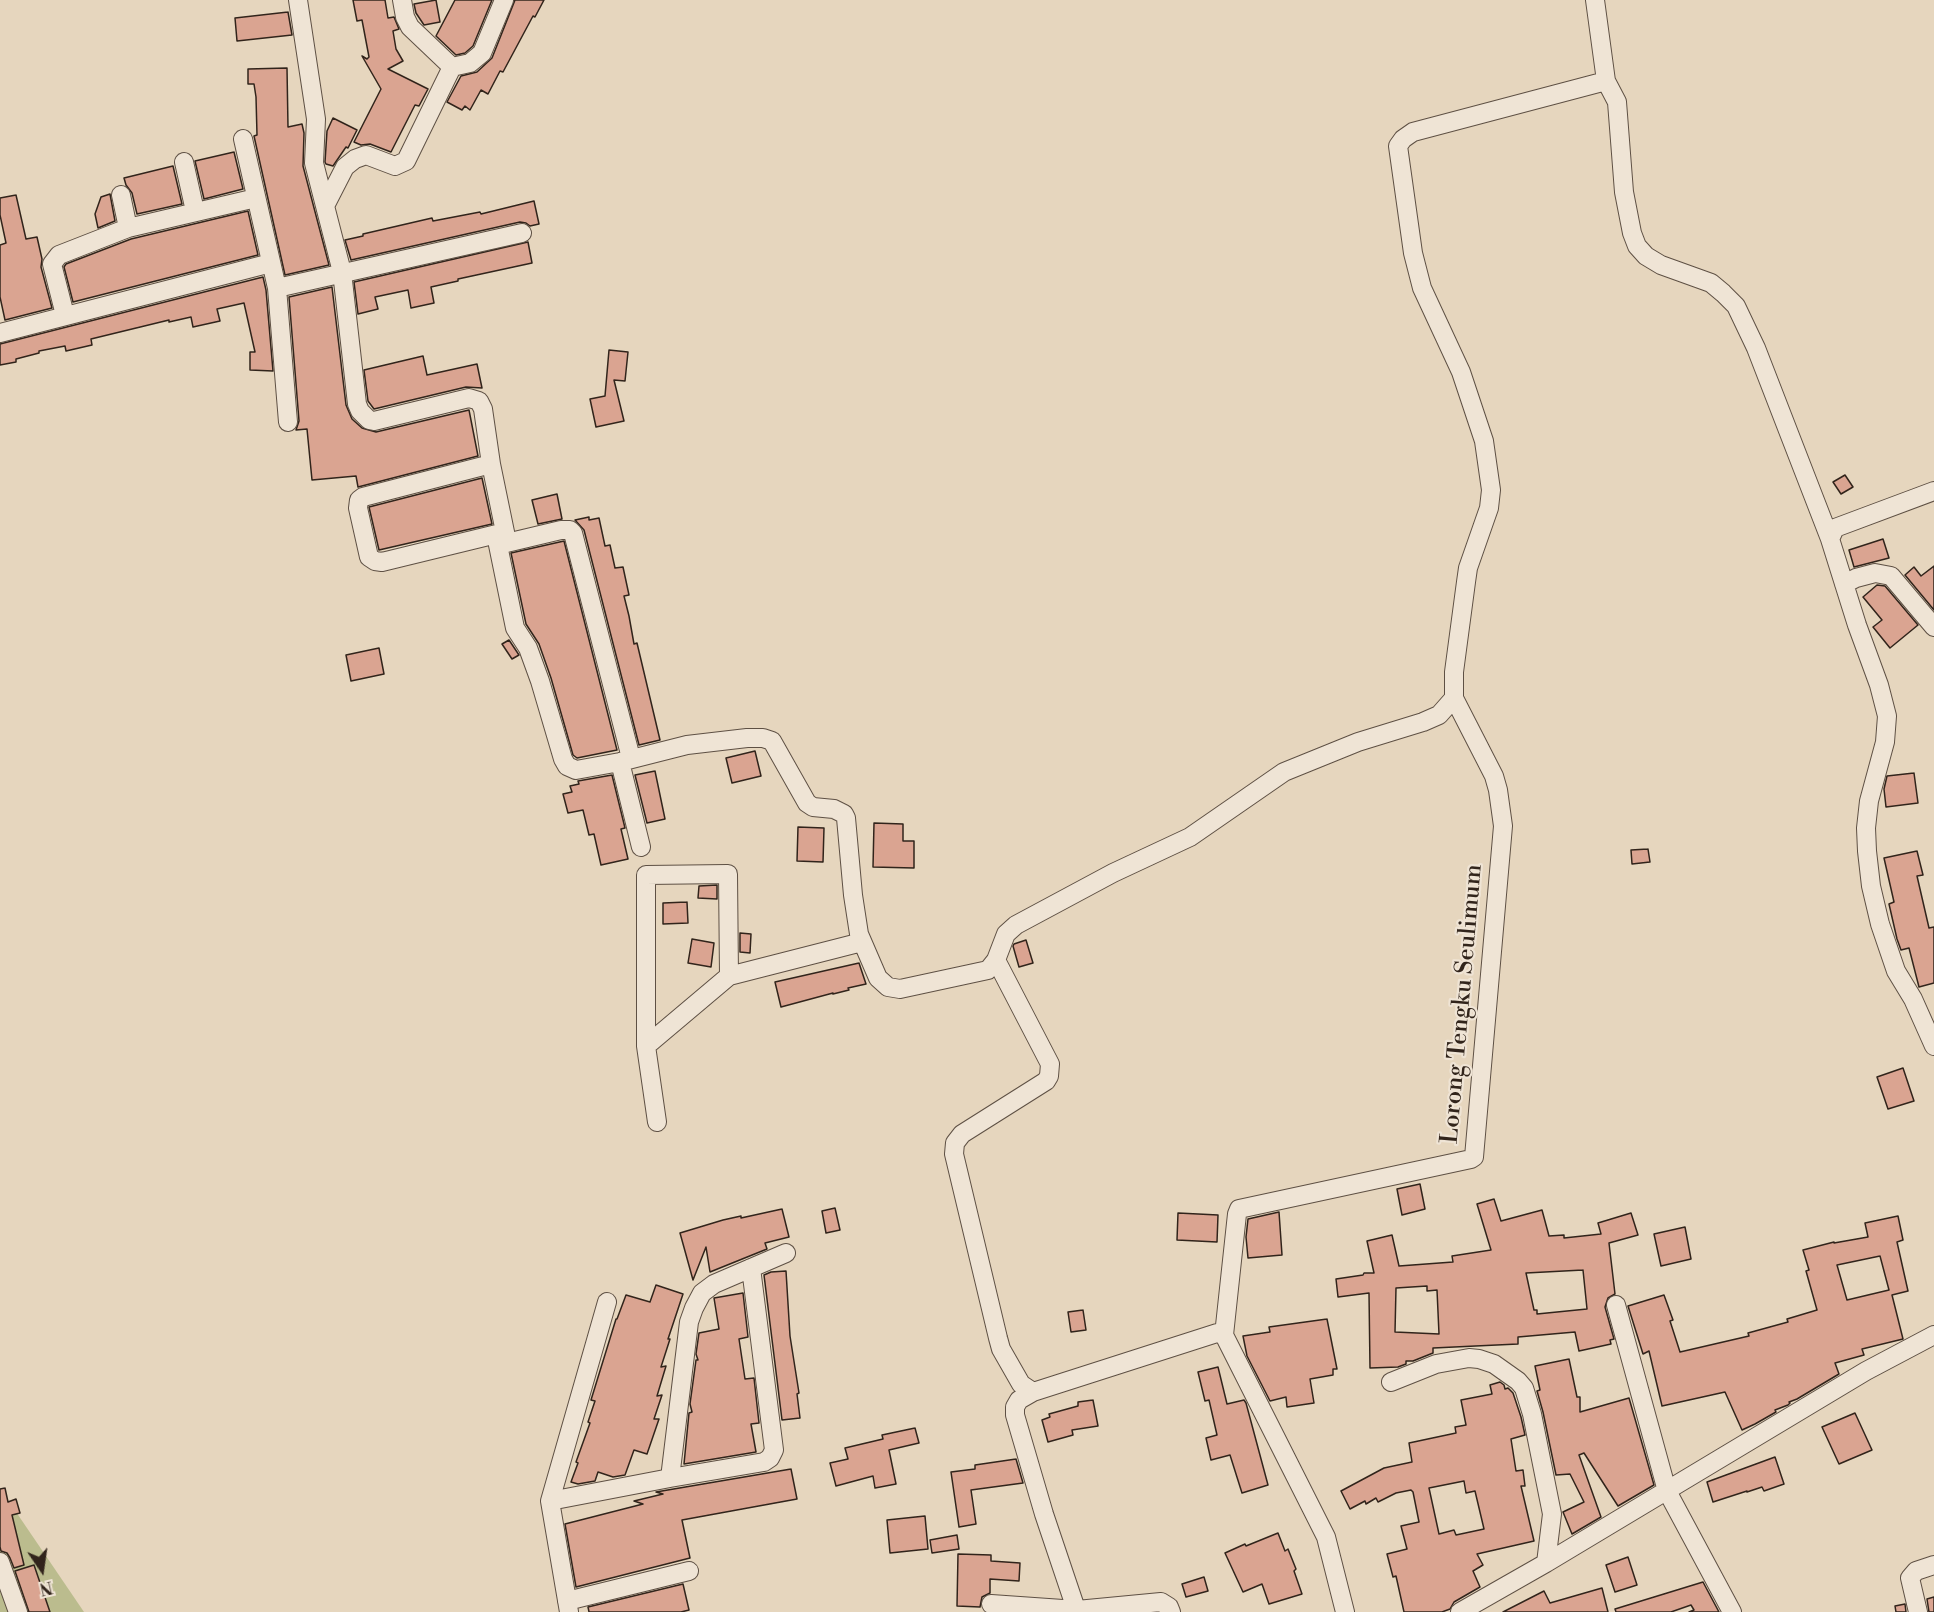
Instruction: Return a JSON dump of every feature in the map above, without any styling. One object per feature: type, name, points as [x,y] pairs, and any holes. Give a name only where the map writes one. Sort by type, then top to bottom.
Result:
[{"type":"street","points":[[298,0],[316,119],[314,163],[342,272],[357,404],[363,415],[374,421],[470,398],[479,401],[483,409],[515,628],[528,648],[567,766],[576,770],[687,745],[747,738],[763,738],[772,741],[807,803],[813,807],[834,809],[844,814],[846,818],[859,934],[878,978],[894,989],[988,970],[996,960],[1006,934],[1016,924],[1113,873],[1190,837],[1284,772],[1358,742],[1423,722],[1439,715],[1455,698],[1454,672],[1468,568],[1489,508],[1491,490],[1484,441],[1461,372],[1426,298],[1413,253],[1398,146],[1413,132],[1606,81]]},
{"type":"street","points":[[402,0],[405,17],[410,27],[452,67]]},
{"type":"street","points":[[452,67],[470,63],[482,53],[504,0]]},
{"type":"street","points":[[1595,0],[1606,81],[1617,102],[1628,214],[1637,246],[1646,256],[1660,265],[1711,284],[1736,306],[1763,367],[1830,539],[1881,693],[1887,716],[1885,742],[1869,801],[1866,828],[1871,886],[1880,924],[1896,971],[1913,999],[1934,1046]]},
{"type":"street","points":[[325,206],[345,167],[355,159],[366,155],[395,166],[406,160],[452,67]]},
{"type":"street","points":[[243,139],[277,288],[288,422]]},
{"type":"street","points":[[184,162],[195,211]]},
{"type":"street","points":[[121,195],[128,228]]},
{"type":"street","points":[[64,315],[52,264],[55,259],[128,228],[256,198]]},
{"type":"street","points":[[277,288],[522,233]]},
{"type":"street","points":[[0,332],[271,263]]},
{"type":"street","points":[[491,464],[358,500],[369,557],[382,562],[502,538],[561,530],[570,530],[573,533],[625,760],[641,847]]},
{"type":"street","points":[[1830,539],[1835,528],[1934,491]]},
{"type":"street","points":[[1844,585],[1856,578],[1875,573],[1891,576],[1934,627]]},
{"type":"street","name":"Lorong Tengku Seulimum","points":[[1224,1335],[1239,1209],[1474,1157],[1503,826],[1494,776],[1455,698]]},
{"type":"street","points":[[1439,715],[1453,717],[1467,724]]},
{"type":"street","points":[[657,1122],[646,1046],[645,875],[728,874],[729,976]]},
{"type":"street","points":[[646,1046],[729,976],[862,942]]},
{"type":"street","points":[[996,960],[1050,1064],[1049,1076],[1046,1081],[963,1134],[956,1143],[954,1154],[1001,1349],[1021,1384],[1033,1392]]},
{"type":"street","points":[[670,1478],[689,1322],[694,1308],[702,1293],[714,1284],[786,1252]]},
{"type":"street","points":[[550,1501],[764,1462],[770,1458],[774,1450],[750,1268]]},
{"type":"street","points":[[607,1302],[550,1501],[568,1606],[689,1570]]},
{"type":"street","points":[[1616,1305],[1667,1491],[1732,1612]]},
{"type":"street","points":[[1077,1611],[1044,1514],[1015,1415],[1015,1407],[1019,1400],[1033,1392],[1217,1333],[1224,1335],[1326,1537],[1345,1612]]},
{"type":"street","points":[[1460,1612],[1866,1371],[1934,1335]]},
{"type":"street","points":[[1391,1382],[1436,1365],[1468,1358],[1494,1364],[1524,1388],[1532,1414],[1552,1514],[1546,1563]]},
{"type":"street","points":[[0,1562],[18,1612]]},
{"type":"street","points":[[1918,1612],[1910,1578],[1916,1571],[1934,1565]]},
{"type":"street","points":[[991,1604],[1077,1611],[1161,1602],[1169,1607],[1171,1612]]},
{"type":"green space","points":[[0,1498],[12,1506],[84,1612],[0,1612]]},
{"type":"building","points":[[353,0],[385,0],[388,18],[394,17],[399,29],[393,31],[396,49],[403,61],[388,69],[428,89],[419,106],[415,105],[391,152],[370,144],[361,145],[354,142],[381,89],[362,56],[367,59],[369,57],[362,20],[357,21]]},
{"type":"building","points":[[436,0],[440,22],[424,25],[416,13],[414,4]]},
{"type":"building","points":[[455,0],[492,0],[473,46],[465,53],[456,55],[436,36]]},
{"type":"building","points":[[515,0],[544,0],[503,72],[500,71],[488,94],[481,90],[470,110],[465,106],[462,110],[447,102],[461,76],[477,72],[492,58]]},
{"type":"building","points":[[288,12],[292,35],[237,41],[235,18]]},
{"type":"building","points":[[287,68],[288,127],[302,124],[303,166],[329,265],[285,275],[254,136],[257,135],[256,97],[254,84],[248,84],[248,69]]},
{"type":"building","points":[[333,118],[357,130],[348,148],[346,147],[333,166],[325,162],[327,131]]},
{"type":"building","points":[[234,152],[243,189],[204,199],[195,161]]},
{"type":"building","points":[[173,166],[182,204],[137,214],[132,193],[124,178]]},
{"type":"building","points":[[110,194],[115,221],[98,228],[95,214],[101,197]]},
{"type":"building","points":[[16,195],[26,239],[37,237],[42,259],[41,267],[52,308],[5,320],[0,297],[0,245],[6,243],[0,215],[0,198]]},
{"type":"building","points":[[534,201],[539,224],[530,226],[520,222],[351,260],[345,240],[432,218],[433,221],[480,212],[481,214]]},
{"type":"building","points":[[248,211],[258,255],[73,302],[64,267],[66,264],[131,239]]},
{"type":"building","points":[[528,242],[532,263],[431,287],[434,303],[411,308],[408,290],[375,297],[378,309],[358,314],[354,282]]},
{"type":"building","points":[[263,277],[273,371],[250,370],[250,352],[255,352],[244,303],[217,309],[220,321],[193,327],[191,317],[169,322],[169,320],[91,339],[92,345],[66,351],[65,346],[39,351],[39,353],[16,359],[16,362],[0,365],[0,344]]},
{"type":"building","points":[[332,287],[346,405],[352,419],[362,428],[376,432],[469,410],[478,456],[358,487],[356,476],[312,480],[307,429],[296,430],[299,421],[289,297]]},
{"type":"building","points":[[609,350],[628,352],[625,381],[614,380],[624,421],[596,427],[590,399],[605,396]]},
{"type":"building","points":[[423,356],[427,375],[477,364],[482,388],[466,387],[374,409],[368,401],[364,370]]},
{"type":"building","points":[[1845,475],[1853,487],[1841,494],[1833,482]]},
{"type":"building","points":[[482,478],[492,524],[379,550],[369,507]]},
{"type":"building","points":[[557,494],[562,519],[538,524],[532,500]]},
{"type":"building","points":[[589,517],[589,520],[599,518],[605,546],[610,545],[615,568],[623,567],[629,595],[624,596],[634,644],[637,643],[660,740],[639,745],[584,530],[575,520]]},
{"type":"building","points":[[1883,539],[1889,558],[1854,567],[1849,550]]},
{"type":"building","points":[[564,541],[617,750],[577,758],[573,755],[539,644],[526,624],[511,553]]},
{"type":"building","points":[[1934,566],[1934,610],[1905,575],[1914,567],[1921,576]]},
{"type":"building","points":[[1877,585],[1885,586],[1918,625],[1890,648],[1873,627],[1882,620],[1863,597]]},
{"type":"building","points":[[509,640],[519,655],[512,659],[502,644]]},
{"type":"building","points":[[379,648],[384,674],[351,681],[346,655]]},
{"type":"building","points":[[755,751],[761,776],[732,783],[726,758]]},
{"type":"building","points":[[655,771],[665,819],[647,823],[635,775]]},
{"type":"building","points":[[1914,773],[1918,803],[1886,807],[1884,789],[1887,776]]},
{"type":"building","points":[[612,775],[625,828],[621,829],[628,859],[601,865],[594,834],[589,835],[583,810],[568,813],[563,794],[572,792],[570,786],[579,784],[578,781]]},
{"type":"building","points":[[874,823],[903,824],[903,841],[914,841],[914,868],[873,867]]},
{"type":"building","points":[[798,827],[824,828],[823,862],[797,861]]},
{"type":"building","points":[[1648,849],[1650,862],[1632,864],[1631,850]]},
{"type":"building","points":[[1917,851],[1923,875],[1917,876],[1929,928],[1934,927],[1934,983],[1919,987],[1909,948],[1901,950],[1897,939],[1889,904],[1894,902],[1884,858]]},
{"type":"building","points":[[717,885],[717,899],[698,898],[699,886]]},
{"type":"building","points":[[687,902],[688,923],[663,924],[663,903]]},
{"type":"building","points":[[740,933],[751,934],[750,953],[740,952]]},
{"type":"building","points":[[692,939],[714,943],[711,967],[688,963]]},
{"type":"building","points":[[1026,940],[1033,963],[1019,967],[1013,946]]},
{"type":"building","points":[[859,963],[866,984],[781,1007],[775,982]]},
{"type":"building","points":[[1903,1068],[1914,1101],[1888,1109],[1877,1077]]},
{"type":"building","points":[[1420,1184],[1425,1209],[1402,1215],[1397,1189]]},
{"type":"building","points":[[1494,1199],[1501,1221],[1542,1210],[1549,1236],[1564,1235],[1564,1238],[1601,1234],[1598,1223],[1631,1213],[1638,1235],[1609,1243],[1615,1294],[1608,1298],[1605,1307],[1614,1339],[1610,1340],[1611,1344],[1579,1351],[1575,1332],[1518,1337],[1518,1344],[1433,1348],[1433,1353],[1413,1361],[1406,1361],[1406,1364],[1398,1367],[1370,1368],[1369,1293],[1338,1297],[1336,1279],[1374,1273],[1367,1241],[1392,1235],[1399,1266],[1453,1262],[1452,1256],[1491,1250],[1477,1204]],"holes":[[[1583,1270],[1587,1309],[1537,1314],[1537,1310],[1534,1310],[1526,1273]],[[1427,1286],[1427,1291],[1437,1290],[1439,1334],[1395,1332],[1396,1288]]]},
{"type":"building","points":[[835,1208],[840,1230],[826,1233],[822,1211]]},
{"type":"building","points":[[782,1209],[789,1237],[765,1243],[767,1249],[710,1272],[706,1247],[693,1280],[680,1233],[723,1220]]},
{"type":"building","points":[[1279,1212],[1282,1255],[1248,1258],[1246,1237],[1248,1219]]},
{"type":"building","points":[[1178,1213],[1218,1215],[1217,1242],[1177,1240]]},
{"type":"building","points":[[1898,1216],[1903,1240],[1897,1242],[1908,1291],[1892,1295],[1903,1339],[1862,1349],[1864,1355],[1835,1363],[1839,1374],[1742,1430],[1725,1392],[1662,1406],[1649,1351],[1643,1354],[1628,1306],[1664,1295],[1673,1320],[1670,1321],[1680,1352],[1749,1336],[1748,1333],[1788,1322],[1787,1319],[1817,1310],[1806,1271],[1809,1270],[1803,1250],[1868,1237],[1865,1223]],"holes":[[[1880,1256],[1889,1290],[1847,1300],[1837,1265]]]},
{"type":"building","points":[[1685,1227],[1691,1259],[1661,1266],[1654,1234]]},
{"type":"building","points":[[786,1271],[790,1336],[799,1393],[797,1394],[800,1418],[782,1420],[764,1275]]},
{"type":"building","points":[[656,1285],[683,1294],[661,1367],[666,1366],[657,1396],[662,1395],[654,1419],[659,1419],[647,1454],[634,1450],[625,1475],[613,1477],[598,1472],[595,1481],[578,1484],[571,1482],[590,1423],[588,1422],[595,1401],[591,1400],[616,1319],[626,1295],[650,1302]]},
{"type":"building","points":[[743,1293],[748,1337],[739,1339],[745,1379],[754,1378],[759,1423],[751,1424],[756,1452],[684,1464],[689,1413],[692,1412],[690,1404],[696,1360],[698,1360],[696,1354],[699,1333],[719,1329],[714,1298]]},
{"type":"building","points":[[1083,1310],[1086,1330],[1071,1332],[1068,1312]]},
{"type":"building","points":[[1327,1319],[1337,1369],[1333,1369],[1333,1375],[1310,1379],[1314,1403],[1287,1407],[1286,1397],[1270,1401],[1247,1356],[1243,1336],[1270,1332],[1269,1327]]},
{"type":"building","points":[[1569,1359],[1577,1397],[1580,1397],[1580,1412],[1629,1398],[1654,1485],[1618,1506],[1584,1453],[1579,1455],[1601,1517],[1572,1534],[1563,1512],[1584,1502],[1570,1474],[1556,1475],[1537,1391],[1540,1390],[1535,1366]]},
{"type":"building","points":[[1218,1367],[1227,1404],[1244,1400],[1246,1403],[1268,1485],[1242,1493],[1230,1455],[1211,1460],[1206,1438],[1217,1435],[1209,1400],[1205,1401],[1198,1372]]},
{"type":"building","points":[[1500,1382],[1505,1389],[1508,1388],[1513,1393],[1521,1417],[1525,1435],[1511,1439],[1516,1471],[1523,1470],[1525,1486],[1521,1486],[1534,1541],[1477,1554],[1483,1565],[1473,1571],[1480,1587],[1454,1602],[1450,1609],[1442,1612],[1404,1612],[1396,1576],[1393,1577],[1387,1554],[1407,1549],[1401,1526],[1419,1522],[1413,1492],[1411,1490],[1396,1493],[1378,1502],[1376,1498],[1350,1509],[1341,1491],[1384,1468],[1412,1462],[1409,1443],[1456,1433],[1455,1427],[1466,1425],[1461,1400],[1492,1394],[1490,1385]],"holes":[[[1464,1481],[1466,1493],[1475,1491],[1484,1529],[1456,1535],[1454,1530],[1439,1534],[1429,1488]]]},
{"type":"building","points":[[1093,1400],[1098,1426],[1072,1430],[1073,1435],[1048,1442],[1042,1420],[1050,1417],[1049,1414],[1078,1406],[1078,1402]]},
{"type":"building","points":[[1855,1413],[1872,1450],[1839,1464],[1822,1427]]},
{"type":"building","points":[[915,1428],[919,1443],[889,1450],[896,1484],[875,1488],[873,1476],[836,1486],[830,1463],[848,1459],[845,1448],[883,1439],[882,1435]]},
{"type":"building","points":[[1775,1457],[1784,1484],[1764,1491],[1762,1487],[1713,1502],[1707,1482]]},
{"type":"building","points":[[1016,1459],[1023,1483],[971,1490],[976,1524],[959,1527],[951,1472],[975,1469],[975,1465]]},
{"type":"building","points":[[791,1469],[797,1499],[682,1520],[690,1558],[576,1587],[565,1524],[643,1504],[634,1501],[663,1494],[656,1492]]},
{"type":"building","points":[[5,1488],[8,1502],[16,1499],[20,1513],[12,1515],[24,1565],[14,1568],[7,1553],[1,1551],[0,1547],[0,1489]]},
{"type":"building","points":[[925,1516],[928,1549],[890,1553],[887,1520]]},
{"type":"building","points":[[1278,1533],[1296,1569],[1294,1571],[1302,1594],[1269,1604],[1262,1584],[1243,1592],[1225,1553]]},
{"type":"building","points":[[957,1535],[959,1549],[932,1553],[930,1540]]},
{"type":"building","points":[[958,1554],[991,1555],[991,1561],[1020,1563],[1019,1581],[990,1579],[990,1593],[982,1597],[980,1607],[957,1606]]},
{"type":"building","points":[[1628,1557],[1637,1585],[1615,1592],[1606,1565]]},
{"type":"building","points":[[34,1565],[50,1612],[29,1612],[15,1571]]},
{"type":"building","points":[[1204,1577],[1208,1591],[1186,1597],[1182,1584]]},
{"type":"building","points":[[1703,1582],[1719,1612],[1689,1612],[1694,1610],[1691,1605],[1671,1612],[1616,1612],[1615,1609]]},
{"type":"building","points":[[683,1584],[689,1610],[681,1612],[589,1612],[588,1607]]},
{"type":"building","points":[[1602,1588],[1608,1612],[1503,1612],[1544,1591],[1550,1603]]},
{"type":"building","points":[[1934,1597],[1934,1612],[1929,1612],[1927,1599]]},
{"type":"building","points":[[1905,1604],[1906,1612],[1896,1612],[1895,1606]]}]
